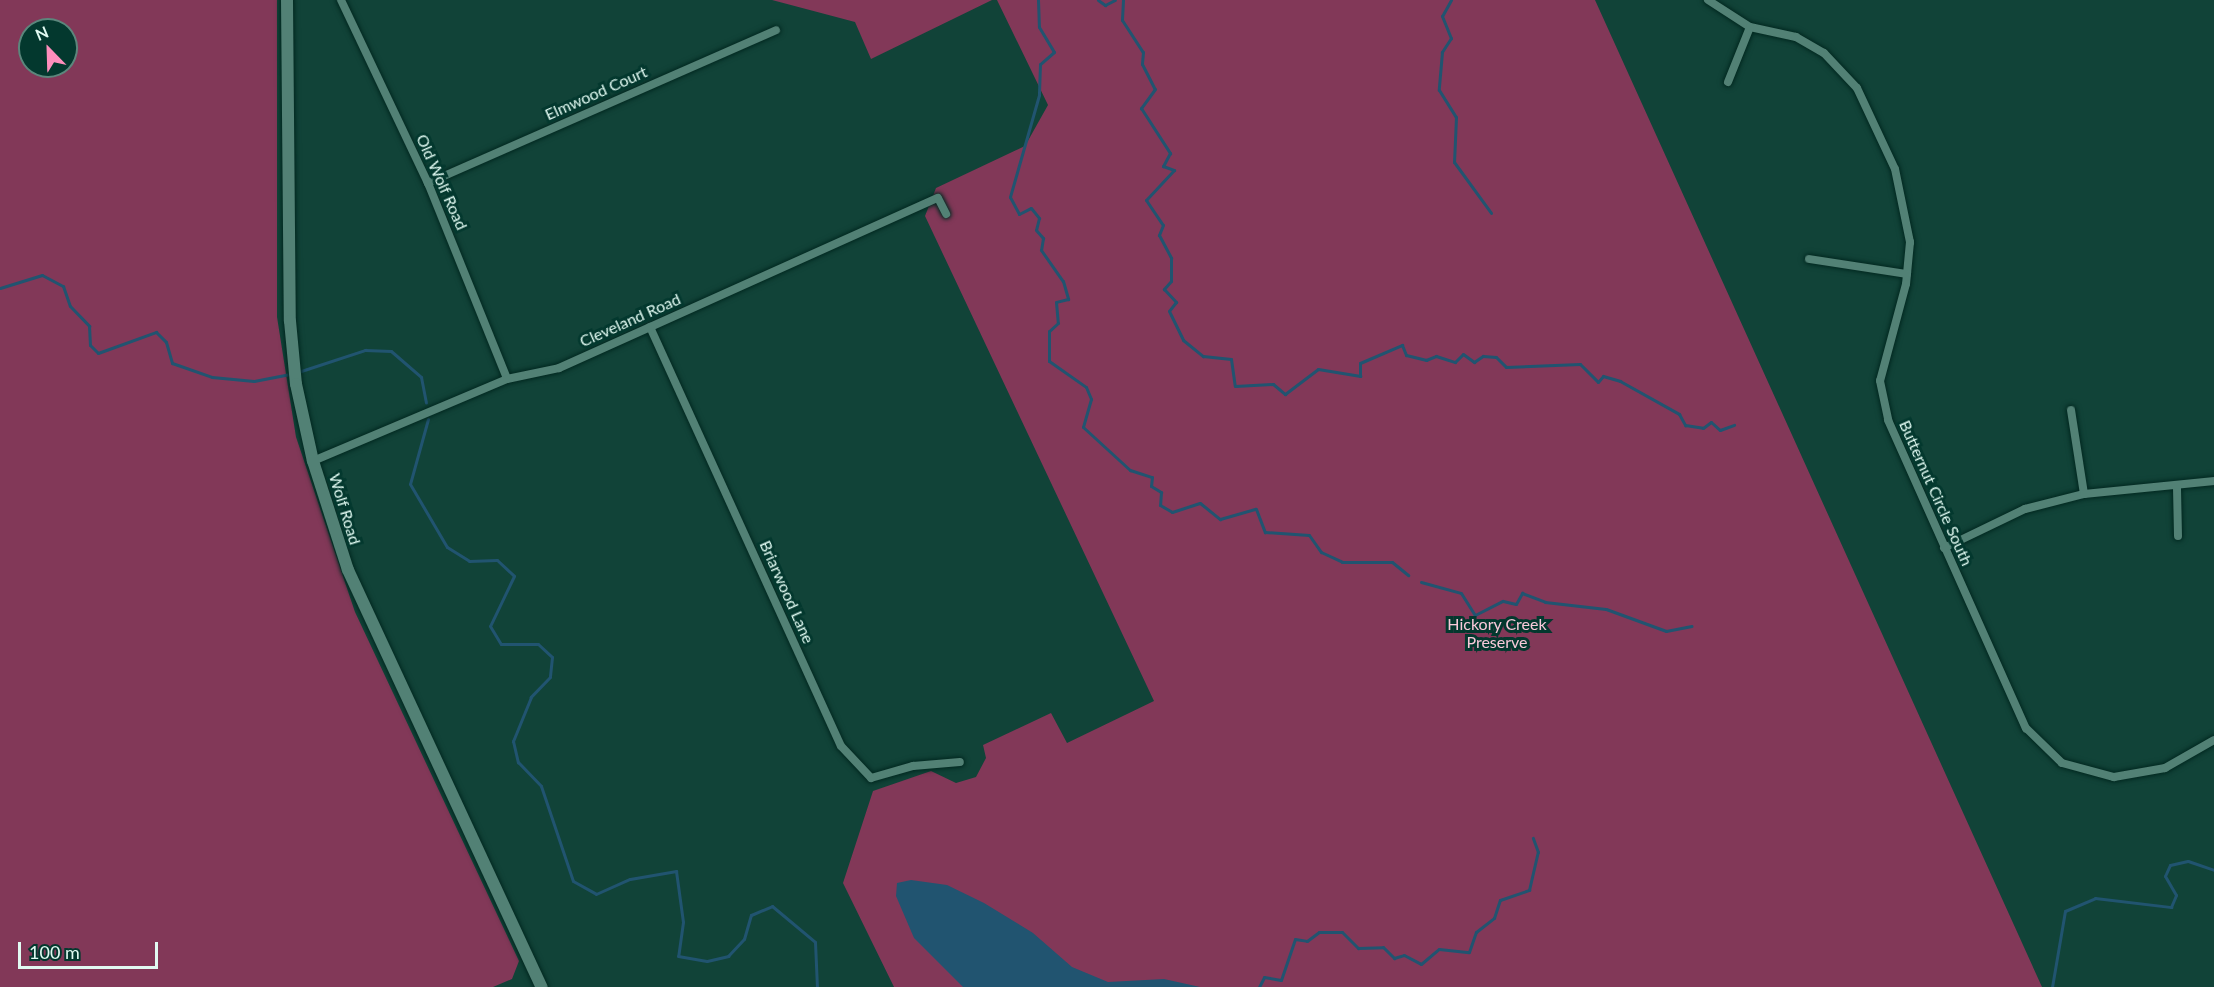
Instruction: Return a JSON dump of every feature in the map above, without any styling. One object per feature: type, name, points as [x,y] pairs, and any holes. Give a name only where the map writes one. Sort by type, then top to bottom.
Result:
[{"type":"main road","name":"Wolf Road","points":[[287,0],[293,362],[313,461],[356,590],[542,987]]},
{"type":"street","name":"Old Wolf Road","points":[[341,0],[428,183],[507,379]]},
{"type":"street","name":"Butternut Circle South","points":[[1708,0],[1750,27],[1797,38],[1824,53],[1857,88],[1895,169],[1910,242],[1907,274],[1880,381],[1888,420],[2017,714],[2049,754],[2092,774],[2136,776],[2165,768],[2214,740]]},
{"type":"street","points":[[1728,82],[1750,27]]},
{"type":"street","name":"Elmwood Court","points":[[428,183],[776,30]]},
{"type":"street","name":"Cleveland Road","points":[[313,461],[507,379],[559,368],[938,198],[945,214]]},
{"type":"street","points":[[1809,259],[1907,274]]},
{"type":"street","name":"Briarwood Lane","points":[[651,327],[841,746],[871,778],[913,766],[960,762]]},
{"type":"street","points":[[2071,410],[2084,494]]},
{"type":"street","points":[[1944,548],[2025,508],[2084,494],[2177,488],[2214,481]]},
{"type":"street","points":[[2177,488],[2178,536]]},
{"type":"green space","points":[[0,0],[277,0],[277,317],[296,437],[355,612],[519,961],[512,979],[493,987],[0,987]]},
{"type":"green space","points":[[772,0],[992,0],[871,59],[855,22]]},
{"type":"green space","name":"Hickory Creek Preserve","points":[[997,0],[1595,0],[2042,987],[894,987],[843,883],[873,791],[931,771],[956,783],[976,777],[986,758],[983,745],[1051,713],[1067,743],[1154,701],[925,216],[936,188],[1025,146],[1048,105]]},
{"type":"water","points":[[911,880],[947,885],[984,903],[1033,933],[1072,967],[1108,982],[1164,979],[1200,987],[963,987],[914,938],[896,896],[897,883]]},
{"type":"waterway","points":[[1038,0],[1039,27],[1054,52],[1040,64],[1039,95],[1010,197],[1019,214],[1031,208],[1039,218],[1036,230],[1043,238],[1041,250],[1063,281],[1068,299],[1056,302],[1058,323],[1049,331],[1049,361],[1086,387],[1091,399],[1083,427],[1130,470],[1152,477],[1151,486],[1161,492],[1160,505],[1172,512],[1200,503],[1220,519],[1256,509],[1265,532],[1309,535],[1321,552],[1342,562],[1392,562],[1408,575]]},
{"type":"waterway","points":[[1098,0],[1105,5],[1115,0]]},
{"type":"waterway","points":[[1123,0],[1122,20],[1143,52],[1142,64],[1155,89],[1141,108],[1170,153],[1163,166],[1174,170],[1146,200],[1163,225],[1159,235],[1171,258],[1171,281],[1164,289],[1176,302],[1169,311],[1183,340],[1203,356],[1231,359],[1235,386],[1273,384],[1285,394],[1318,369],[1360,376],[1360,363],[1402,345],[1406,355],[1426,360],[1436,356],[1455,362],[1463,354],[1474,362],[1483,356],[1496,357],[1506,367],[1580,364],[1598,382],[1603,376],[1620,381],[1679,414],[1685,425],[1703,428],[1711,422],[1720,430],[1734,425]]},
{"type":"waterway","points":[[1451,0],[1442,16],[1451,38],[1442,52],[1439,90],[1456,117],[1454,162],[1491,213]]},
{"type":"waterway","points":[[0,288],[42,275],[63,286],[70,306],[89,326],[90,345],[98,353],[156,332],[166,342],[172,363],[212,377],[254,381],[291,374]]},
{"type":"waterway","points":[[298,372],[365,350],[391,351],[421,377],[426,403]]},
{"type":"waterway","points":[[428,419],[410,484],[447,547],[469,561],[497,560],[514,576],[490,626],[501,644],[538,644],[552,657],[550,677],[531,697],[513,741],[518,762],[541,786],[573,881],[596,894],[630,879],[676,871],[683,922],[678,956],[707,961],[728,956],[744,939],[751,915],[772,906],[815,942],[817,987]]},
{"type":"waterway","points":[[1421,582],[1461,593],[1475,615],[1503,601],[1516,604],[1522,593],[1545,602],[1606,609],[1666,631],[1692,626]]},
{"type":"waterway","points":[[1259,987],[1264,977],[1281,980],[1295,939],[1307,941],[1319,932],[1342,932],[1358,948],[1383,947],[1394,958],[1404,955],[1421,964],[1439,949],[1469,952],[1476,932],[1494,918],[1500,900],[1529,890],[1538,852],[1533,838]]},
{"type":"waterway","points":[[2052,987],[2065,911],[2095,898],[2171,907],[2176,895],[2165,876],[2170,865],[2188,861],[2214,870]]}]
